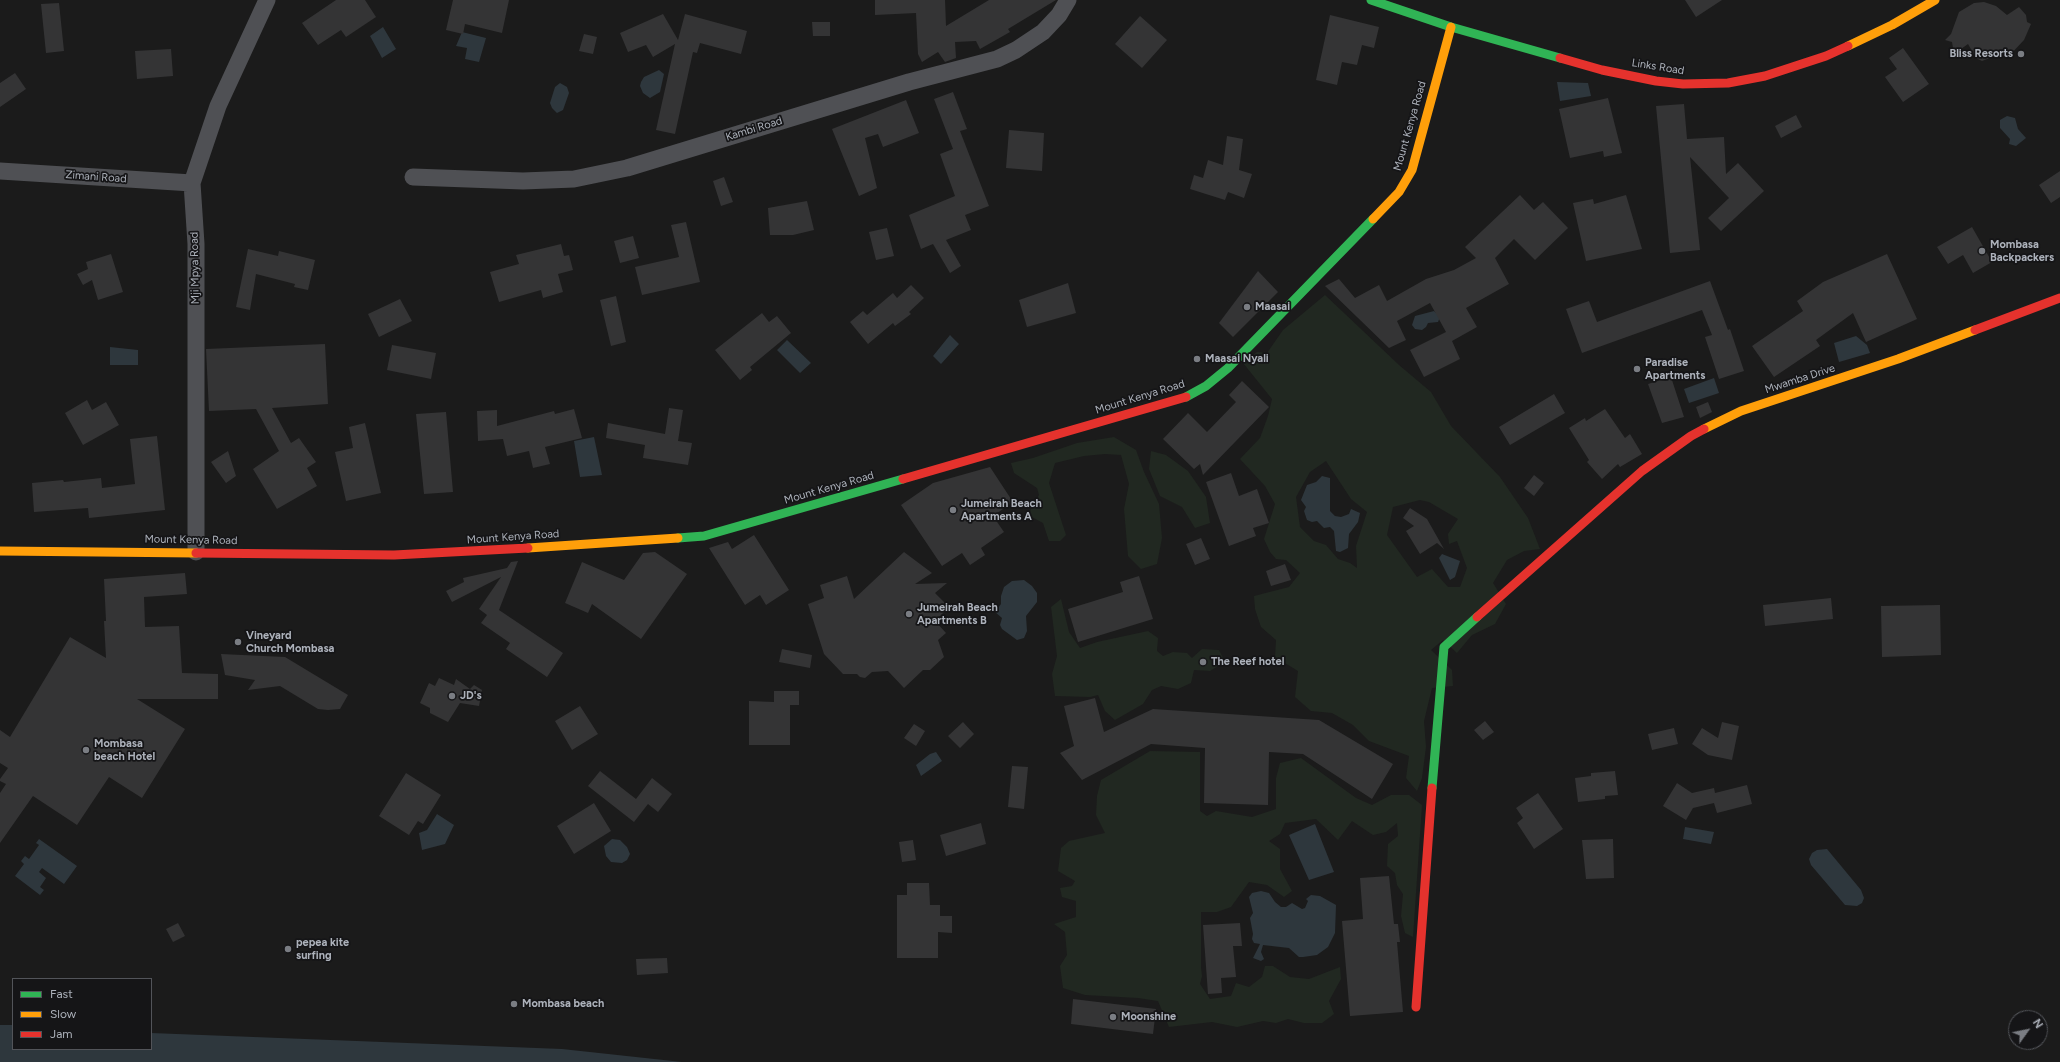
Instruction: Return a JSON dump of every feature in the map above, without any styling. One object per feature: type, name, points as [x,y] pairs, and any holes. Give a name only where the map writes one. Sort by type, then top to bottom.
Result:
[{"type":"main road","name":"Links Road","points":[[1374,0],[1451,27],[1602,70],[1656,81],[1682,84],[1728,83],[1765,76],[1826,56],[1892,25],[1935,0]]},
{"type":"main road","name":"Mount Kenya Road","points":[[0,551],[394,555],[486,551],[704,536],[1184,398],[1206,386],[1228,368],[1399,192],[1412,170],[1451,27]]},
{"type":"main road","name":"Mwamba Drive","points":[[1416,1007],[1442,657],[1444,647],[1642,471],[1691,436],[1741,411],[1898,359],[2060,298]]},
{"type":"street","name":"Mji Mpya Road","points":[[196,552],[196,244],[192,183],[218,106],[267,0]]},
{"type":"street","name":"Kambi Road","points":[[413,177],[538,181],[574,179],[627,168],[909,82],[997,59],[1016,50],[1043,32],[1059,16],[1068,0]]},
{"type":"street","name":"Zimani Road","points":[[0,171],[192,183]]},
{"type":"shaded area","points":[[383,27],[396,49],[382,58],[370,36]]},
{"type":"shaded area","points":[[462,32],[486,38],[479,62],[465,59],[467,48],[456,46]]},
{"type":"shaded area","points":[[659,70],[664,74],[660,92],[650,98],[643,93],[640,86],[641,82],[644,77]]},
{"type":"shaded area","points":[[1557,82],[1588,83],[1591,96],[1560,101]]},
{"type":"shaded area","points":[[560,83],[567,87],[569,93],[563,110],[557,113],[552,108],[550,103],[555,87]]},
{"type":"shaded area","points":[[2007,116],[2015,118],[2018,129],[2026,138],[2016,146],[2009,144],[2010,139],[2000,128],[2000,120]]},
{"type":"shaded area","points":[[1325,295],[1399,365],[1431,392],[1451,426],[1500,477],[1528,518],[1540,549],[1524,551],[1507,560],[1493,583],[1506,604],[1495,624],[1472,635],[1457,653],[1443,640],[1431,650],[1452,670],[1453,686],[1432,688],[1424,721],[1426,747],[1422,778],[1417,791],[1406,778],[1409,756],[1369,741],[1353,725],[1332,713],[1311,711],[1295,697],[1298,671],[1275,657],[1276,640],[1261,627],[1255,609],[1254,596],[1289,587],[1300,573],[1286,560],[1276,559],[1270,552],[1264,539],[1275,504],[1265,486],[1240,459],[1260,438],[1272,399],[1243,363],[1257,352],[1267,353],[1283,330]],"holes":[[[1326,461],[1351,499],[1367,512],[1356,546],[1357,568],[1350,563],[1338,559],[1326,545],[1314,541],[1300,527],[1296,497],[1310,472]],[[1420,500],[1429,502],[1458,519],[1448,534],[1449,544],[1457,541],[1467,568],[1460,587],[1448,587],[1432,569],[1417,577],[1387,535],[1393,507]]]},
{"type":"shaded area","points":[[1434,311],[1440,317],[1438,322],[1428,323],[1422,330],[1415,329],[1412,325],[1415,316]]},
{"type":"shaded area","points":[[950,335],[959,344],[941,364],[933,356]]},
{"type":"shaded area","points":[[1856,336],[1867,345],[1870,353],[1839,362],[1834,343]]},
{"type":"shaded area","points":[[787,340],[811,363],[800,373],[777,350]]},
{"type":"shaded area","points":[[110,347],[138,350],[138,365],[110,365]]},
{"type":"shaded area","points":[[1714,378],[1719,393],[1689,403],[1684,389]]},
{"type":"shaded area","points":[[594,437],[602,475],[580,477],[574,441]]},
{"type":"shaded area","points":[[1114,437],[1136,450],[1144,472],[1159,504],[1162,538],[1157,564],[1141,569],[1128,556],[1124,509],[1129,484],[1121,455],[1105,454],[1084,456],[1055,463],[1049,483],[1066,535],[1060,541],[1049,541],[1043,523],[1028,515],[1039,495],[1037,488],[1014,473],[1011,463],[1033,458],[1077,443]]},
{"type":"shaded area","points":[[1151,451],[1166,455],[1188,471],[1206,497],[1210,523],[1195,528],[1182,507],[1160,496],[1149,469]]},
{"type":"shaded area","points":[[1322,476],[1330,478],[1330,511],[1335,516],[1341,517],[1349,514],[1351,509],[1360,513],[1358,522],[1349,534],[1348,548],[1340,552],[1336,551],[1334,531],[1330,527],[1324,528],[1317,521],[1312,522],[1307,520],[1304,511],[1306,507],[1301,500],[1307,485],[1316,482]]},
{"type":"shaded area","points":[[1442,554],[1460,561],[1455,577],[1450,580],[1439,558]]},
{"type":"shaded area","points":[[1024,580],[1032,586],[1037,593],[1037,602],[1026,616],[1027,631],[1024,638],[1017,640],[1002,629],[1000,625],[1002,618],[995,612],[1001,604],[1001,596],[1004,587],[1012,581]]},
{"type":"shaded area","points":[[1061,599],[1069,632],[1080,648],[1097,642],[1148,631],[1158,638],[1157,651],[1163,656],[1173,652],[1187,653],[1192,658],[1202,649],[1219,650],[1225,662],[1210,671],[1194,670],[1191,683],[1178,689],[1161,686],[1152,690],[1143,704],[1115,720],[1105,711],[1098,695],[1090,697],[1055,696],[1052,674],[1057,656],[1051,607]]},
{"type":"shaded area","points":[[1150,751],[1200,752],[1200,811],[1207,816],[1216,811],[1252,817],[1276,809],[1276,778],[1280,763],[1301,758],[1356,798],[1372,805],[1391,795],[1409,795],[1422,805],[1413,937],[1405,933],[1401,916],[1403,894],[1397,885],[1395,873],[1387,866],[1388,844],[1398,836],[1397,823],[1386,832],[1373,835],[1352,821],[1338,840],[1316,819],[1285,823],[1280,834],[1269,841],[1280,849],[1280,869],[1292,891],[1284,897],[1267,885],[1249,882],[1231,907],[1217,912],[1201,912],[1202,976],[1200,984],[1210,999],[1231,996],[1236,983],[1249,987],[1262,977],[1265,966],[1273,966],[1290,977],[1309,979],[1340,967],[1341,979],[1329,1001],[1334,1014],[1322,1023],[1304,1023],[1288,1019],[1276,1023],[1263,1021],[1237,1027],[1212,1022],[1169,1027],[1158,1001],[1138,998],[1085,995],[1063,988],[1060,966],[1067,955],[1065,932],[1054,924],[1076,917],[1076,901],[1062,897],[1060,888],[1072,886],[1075,881],[1058,871],[1061,848],[1069,841],[1105,833],[1096,815],[1097,796],[1101,780]]},
{"type":"shaded area","points":[[936,752],[942,761],[921,776],[916,765],[930,754]]},
{"type":"shaded area","points":[[437,814],[454,825],[445,844],[422,850],[419,833],[427,830]]},
{"type":"shaded area","points":[[1315,824],[1334,872],[1309,880],[1289,835]]},
{"type":"shaded area","points":[[1685,827],[1714,832],[1711,844],[1683,839]]},
{"type":"shaded area","points":[[39,839],[77,866],[64,884],[42,868],[39,872],[46,878],[40,887],[44,890],[40,895],[15,876],[24,864],[21,861],[25,856],[29,859],[39,845],[36,843]]},
{"type":"shaded area","points":[[612,839],[620,840],[627,847],[630,854],[627,860],[622,863],[611,862],[606,856],[604,846]]},
{"type":"shaded area","points":[[1827,849],[1861,890],[1864,898],[1862,903],[1857,906],[1845,905],[1811,865],[1809,859],[1812,853],[1817,850]]},
{"type":"shaded area","points":[[1261,891],[1269,893],[1275,902],[1281,907],[1286,907],[1292,903],[1302,909],[1305,908],[1308,901],[1306,899],[1311,895],[1320,896],[1336,905],[1335,933],[1328,947],[1317,955],[1299,957],[1289,948],[1263,945],[1261,952],[1264,959],[1261,961],[1253,958],[1260,944],[1254,943],[1252,939],[1253,934],[1250,918],[1253,913],[1249,897],[1252,893]]},
{"type":"shaded area","points":[[0,1025],[12,1025],[12,1050],[152,1050],[152,1033],[562,1049],[682,1062],[0,1062]]},
{"type":"building","points":[[336,0],[365,0],[376,17],[346,37],[341,30],[318,45],[302,23]]},
{"type":"building","points":[[453,0],[509,0],[502,33],[465,24],[463,34],[446,30]]},
{"type":"building","points":[[875,0],[945,0],[946,26],[989,0],[1056,0],[1008,29],[1010,32],[980,49],[976,41],[955,42],[956,58],[945,62],[938,52],[922,62],[918,54],[916,13],[875,15]]},
{"type":"building","points":[[1685,0],[1722,0],[1696,17]]},
{"type":"building","points":[[1984,2],[1996,6],[2007,15],[2019,7],[2026,15],[2027,22],[2031,24],[2024,40],[2009,56],[2007,54],[1995,56],[1982,61],[1976,58],[1968,44],[1954,54],[1952,42],[1945,40],[1951,34],[1959,12],[1974,3]]},
{"type":"building","points":[[59,3],[64,51],[46,53],[41,4]]},
{"type":"building","points":[[663,14],[678,40],[685,14],[747,31],[741,54],[700,43],[697,53],[693,52],[675,134],[656,130],[675,44],[653,57],[646,45],[628,52],[620,33]]},
{"type":"building","points":[[1330,15],[1379,27],[1374,48],[1362,45],[1357,65],[1342,62],[1337,85],[1316,80]]},
{"type":"building","points":[[1140,16],[1167,40],[1142,68],[1115,44]]},
{"type":"building","points":[[812,22],[830,22],[830,36],[813,36]]},
{"type":"building","points":[[584,34],[597,37],[593,54],[579,51]]},
{"type":"building","points":[[1903,48],[1929,84],[1903,102],[1885,77],[1897,69],[1889,58]]},
{"type":"building","points":[[171,49],[173,76],[137,79],[135,51]]},
{"type":"building","points":[[15,73],[26,89],[0,107],[0,83]]},
{"type":"building","points":[[953,92],[967,129],[960,131],[989,206],[965,215],[971,230],[946,240],[961,266],[950,273],[933,244],[921,249],[909,215],[955,196],[940,154],[953,149],[934,99]]},
{"type":"building","points":[[1608,98],[1622,153],[1604,157],[1603,151],[1570,158],[1559,109]]},
{"type":"building","points":[[906,100],[919,133],[883,147],[878,134],[865,138],[877,188],[859,196],[832,129]]},
{"type":"building","points":[[1684,104],[1687,139],[1724,137],[1726,174],[1738,163],[1764,191],[1721,231],[1708,218],[1729,198],[1690,157],[1700,250],[1670,253],[1656,106]]},
{"type":"building","points":[[1796,115],[1802,127],[1781,138],[1775,126]]},
{"type":"building","points":[[1009,130],[1044,133],[1042,171],[1006,168]]},
{"type":"building","points":[[1227,136],[1243,139],[1239,170],[1252,174],[1244,198],[1228,192],[1225,200],[1190,189],[1194,175],[1203,178],[1208,160],[1223,165]]},
{"type":"building","points":[[2060,171],[2060,197],[2051,203],[2039,185]]},
{"type":"building","points":[[724,177],[733,202],[721,206],[713,181]]},
{"type":"building","points":[[1520,195],[1534,210],[1543,202],[1568,228],[1535,260],[1514,239],[1495,258],[1509,284],[1466,308],[1477,327],[1452,341],[1460,359],[1424,377],[1410,350],[1446,332],[1430,303],[1397,321],[1406,340],[1389,348],[1325,286],[1339,279],[1355,298],[1379,285],[1387,301],[1426,279],[1454,270],[1476,258],[1465,247]]},
{"type":"building","points":[[1626,195],[1642,249],[1586,261],[1573,203],[1593,199],[1594,204]]},
{"type":"building","points":[[807,201],[814,230],[793,235],[770,235],[768,208]]},
{"type":"building","points":[[686,222],[700,282],[642,295],[635,267],[679,257],[671,225]]},
{"type":"building","points":[[1972,227],[1992,262],[1973,273],[1963,255],[1948,264],[1937,247]]},
{"type":"building","points":[[887,228],[894,256],[876,260],[869,232]]},
{"type":"building","points":[[633,236],[639,258],[620,263],[614,241]]},
{"type":"building","points":[[561,244],[564,256],[569,255],[573,270],[558,274],[563,292],[543,298],[541,290],[499,302],[490,272],[519,264],[516,255]]},
{"type":"building","points":[[248,249],[278,256],[279,251],[315,260],[308,290],[294,287],[295,284],[256,274],[250,310],[236,307]]},
{"type":"building","points":[[111,254],[123,292],[98,300],[92,280],[83,285],[77,274],[88,269],[86,262]]},
{"type":"building","points":[[1887,254],[1917,319],[1866,342],[1853,313],[1816,340],[1820,346],[1774,377],[1752,346],[1803,311],[1797,301],[1823,282]]},
{"type":"building","name":"Maasai","points":[[1258,271],[1278,292],[1233,337],[1219,323]]},
{"type":"building","points":[[1710,281],[1728,330],[1730,329],[1744,371],[1719,379],[1705,337],[1712,335],[1702,310],[1582,353],[1566,309],[1589,301],[1597,322]]},
{"type":"building","points":[[1068,283],[1076,313],[1027,327],[1019,300]]},
{"type":"building","points":[[911,285],[924,298],[909,312],[911,314],[895,326],[893,323],[868,344],[850,322],[863,311],[867,315],[893,293],[897,298]]},
{"type":"building","points":[[616,296],[626,342],[611,346],[600,300]]},
{"type":"building","points":[[400,299],[412,321],[379,337],[368,314]]},
{"type":"building","points":[[762,313],[769,322],[777,316],[791,333],[750,367],[752,370],[740,380],[715,350]]},
{"type":"building","points":[[325,344],[328,404],[272,408],[291,443],[299,438],[316,462],[307,468],[317,486],[277,509],[253,469],[279,451],[256,409],[209,411],[206,349]]},
{"type":"building","points":[[392,345],[436,353],[431,379],[387,370]]},
{"type":"building","points":[[1671,377],[1684,417],[1662,423],[1648,384]]},
{"type":"building","points":[[1242,381],[1269,407],[1203,475],[1200,464],[1194,469],[1163,439],[1188,413],[1207,432],[1236,402],[1229,395]]},
{"type":"building","points":[[1554,394],[1565,413],[1510,445],[1499,427]]},
{"type":"building","points":[[87,400],[92,410],[106,402],[119,425],[83,445],[65,413]]},
{"type":"building","points":[[1708,402],[1712,412],[1700,418],[1696,407]]},
{"type":"building","points":[[669,408],[683,410],[678,441],[692,443],[688,465],[643,458],[645,445],[606,438],[608,423],[665,434]]},
{"type":"building","points":[[574,409],[582,438],[545,447],[550,464],[533,468],[529,451],[507,456],[503,439],[478,441],[477,411],[497,410],[497,426],[554,411],[555,414]]},
{"type":"building","points":[[1605,409],[1625,438],[1630,434],[1642,454],[1620,467],[1618,464],[1602,479],[1587,462],[1589,460],[1569,428],[1585,418],[1586,421]]},
{"type":"building","points":[[446,412],[453,492],[424,494],[416,414]]},
{"type":"building","points":[[365,423],[381,493],[346,501],[335,452],[353,448],[349,427]]},
{"type":"building","points":[[157,436],[165,510],[89,518],[88,508],[34,512],[32,483],[63,480],[64,482],[101,478],[102,488],[135,484],[130,439]]},
{"type":"building","points":[[228,451],[236,476],[226,483],[211,462]]},
{"type":"building","name":"Jumeirah Beach Apartments A","points":[[990,467],[1013,502],[993,516],[1004,532],[981,548],[985,555],[970,565],[962,553],[942,566],[901,505],[933,483]]},
{"type":"building","points":[[1231,473],[1239,496],[1257,489],[1269,523],[1253,528],[1256,536],[1229,546],[1206,482]]},
{"type":"building","points":[[1534,475],[1544,483],[1534,496],[1524,488]]},
{"type":"building","points":[[1410,508],[1427,519],[1444,549],[1437,543],[1420,554],[1406,531],[1414,526],[1403,518]]},
{"type":"building","points":[[754,535],[789,590],[766,605],[760,595],[745,605],[709,548],[728,542],[732,549]]},
{"type":"building","points":[[1201,538],[1210,559],[1195,565],[1186,544]]},
{"type":"building","points":[[655,552],[687,574],[641,639],[592,604],[588,613],[565,603],[582,562],[624,580],[643,553]]},
{"type":"building","name":"Jumeirah Beach Apartments B","points":[[904,552],[932,573],[915,584],[947,583],[935,593],[949,607],[935,621],[946,633],[938,640],[944,657],[930,670],[923,670],[904,688],[888,671],[872,672],[865,678],[860,677],[857,674],[843,674],[824,654],[808,604],[824,598],[820,585],[847,576],[854,599]]},
{"type":"building","points":[[518,561],[499,610],[563,653],[547,677],[506,649],[510,643],[481,623],[487,615],[479,609],[501,577],[452,602],[446,591],[464,582],[463,578],[507,568],[511,562]]},
{"type":"building","points":[[1285,564],[1291,580],[1271,586],[1266,571]]},
{"type":"building","name":"Mombasa beach Hotel","points":[[185,573],[187,594],[144,597],[145,627],[179,626],[182,673],[218,674],[218,699],[137,699],[185,729],[142,798],[109,777],[77,825],[33,796],[0,843],[0,793],[6,784],[0,781],[0,779],[8,768],[0,763],[0,730],[10,737],[70,637],[106,658],[104,579]]},
{"type":"building","points":[[1139,576],[1153,619],[1078,642],[1068,609],[1123,592],[1120,582]]},
{"type":"building","points":[[1831,598],[1833,619],[1765,626],[1763,605]]},
{"type":"building","points":[[1940,605],[1941,655],[1882,657],[1881,606]]},
{"type":"building","points":[[782,649],[812,655],[810,668],[779,662]]},
{"type":"building","points":[[221,654],[285,657],[348,695],[340,709],[328,710],[318,709],[280,686],[248,690],[255,680],[225,675]]},
{"type":"building","name":"JD's","points":[[439,678],[454,685],[456,679],[470,689],[474,685],[482,690],[479,706],[460,703],[448,722],[430,713],[430,708],[420,703],[429,683],[435,686]]},
{"type":"building","points":[[774,691],[799,691],[799,705],[790,705],[790,745],[749,745],[749,701],[774,702]]},
{"type":"building","points":[[1095,698],[1104,732],[1153,709],[1319,720],[1393,764],[1372,799],[1303,754],[1269,752],[1268,805],[1204,803],[1205,748],[1151,744],[1082,780],[1060,753],[1074,746],[1064,706]]},
{"type":"building","points":[[580,706],[598,734],[572,750],[555,721]]},
{"type":"building","points":[[1485,721],[1494,732],[1483,740],[1474,730]]},
{"type":"building","points":[[963,722],[974,734],[960,748],[948,736]]},
{"type":"building","points":[[1722,722],[1739,726],[1732,760],[1708,755],[1692,744],[1702,728],[1718,738]]},
{"type":"building","points":[[914,724],[925,731],[916,746],[904,738]]},
{"type":"building","points":[[1674,728],[1678,744],[1652,750],[1648,734]]},
{"type":"building","points":[[1012,766],[1028,767],[1024,809],[1008,807]]},
{"type":"building","points":[[600,771],[636,799],[652,778],[672,794],[658,812],[648,804],[634,822],[588,786]]},
{"type":"building","points":[[1615,771],[1618,795],[1605,796],[1605,799],[1578,802],[1575,778],[1591,776],[1591,773]]},
{"type":"building","points":[[406,773],[441,795],[423,824],[418,821],[409,835],[379,816]]},
{"type":"building","points":[[1677,783],[1692,793],[1714,788],[1715,793],[1747,785],[1752,804],[1717,813],[1714,803],[1693,808],[1686,820],[1663,806]]},
{"type":"building","points":[[1538,793],[1563,829],[1534,849],[1517,823],[1523,818],[1516,808]]},
{"type":"building","points":[[594,803],[611,831],[574,854],[557,826]]},
{"type":"building","points":[[981,823],[986,844],[946,856],[940,835]]},
{"type":"building","points":[[1613,839],[1614,878],[1586,879],[1582,840]]},
{"type":"building","points":[[913,840],[916,860],[902,862],[899,842]]},
{"type":"building","points":[[1389,876],[1394,924],[1398,924],[1400,942],[1397,942],[1403,1012],[1350,1016],[1342,921],[1363,919],[1360,878]]},
{"type":"building","points":[[907,883],[929,883],[930,905],[940,905],[940,916],[952,916],[952,933],[938,932],[938,958],[897,958],[897,895],[907,895]]},
{"type":"building","points":[[178,923],[185,936],[173,942],[166,929]]},
{"type":"building","points":[[1240,923],[1242,946],[1233,946],[1236,977],[1221,978],[1222,993],[1208,994],[1203,925]]},
{"type":"building","points":[[667,958],[668,973],[637,975],[636,959]]},
{"type":"building","name":"Moonshine","points":[[1073,999],[1156,1009],[1153,1034],[1071,1024]]},
{"type":"traffic: fast","points":[[1371,0],[1451,27],[1560,58]]},
{"type":"traffic: fast","points":[[1186,397],[1206,386],[1228,368],[1373,219]]},
{"type":"traffic: fast","points":[[678,538],[704,536],[903,479]]},
{"type":"traffic: fast","points":[[1432,788],[1444,647],[1477,617]]},
{"type":"traffic: slow","points":[[1848,46],[1892,25],[1935,0]]},
{"type":"traffic: slow","points":[[1373,219],[1399,192],[1412,170],[1451,27]]},
{"type":"traffic: slow","points":[[1704,429],[1741,411],[1898,359],[1975,330]]},
{"type":"traffic: slow","points":[[528,548],[678,538]]},
{"type":"traffic: slow","points":[[0,551],[196,553]]},
{"type":"traffic: jam","points":[[1560,58],[1602,70],[1656,81],[1683,84],[1728,83],[1765,76],[1826,56],[1848,46]]},
{"type":"traffic: jam","points":[[1975,330],[2060,298]]},
{"type":"traffic: jam","points":[[903,479],[1186,397]]},
{"type":"traffic: jam","points":[[1477,617],[1642,471],[1691,436],[1704,429]]},
{"type":"traffic: jam","points":[[196,553],[394,555],[528,548]]},
{"type":"traffic: jam","points":[[1416,1007],[1432,788]]},
{"type":"place","name":"Bliss Resorts","points":[[2021,54]]},
{"type":"place","name":"Mombasa Backpackers","points":[[1982,251]]},
{"type":"place","name":"Maasai","points":[[1247,307]]},
{"type":"place","name":"Maasai Nyali","points":[[1197,359]]},
{"type":"place","name":"Paradise Apartments","points":[[1637,369]]},
{"type":"place","name":"Jumeirah Beach Apartments A","points":[[953,510]]},
{"type":"place","name":"Jumeirah Beach Apartments B","points":[[909,614]]},
{"type":"place","name":"Vineyard Church Mombasa","points":[[238,642]]},
{"type":"place","name":"The Reef hotel","points":[[1203,662]]},
{"type":"place","name":"JD's","points":[[452,696]]},
{"type":"place","name":"Mombasa beach Hotel","points":[[86,750]]},
{"type":"place","name":"pepea kite surfing","points":[[288,949]]},
{"type":"place","name":"Mombasa beach","points":[[514,1004]]},
{"type":"place","name":"Moonshine","points":[[1113,1017]]}]
